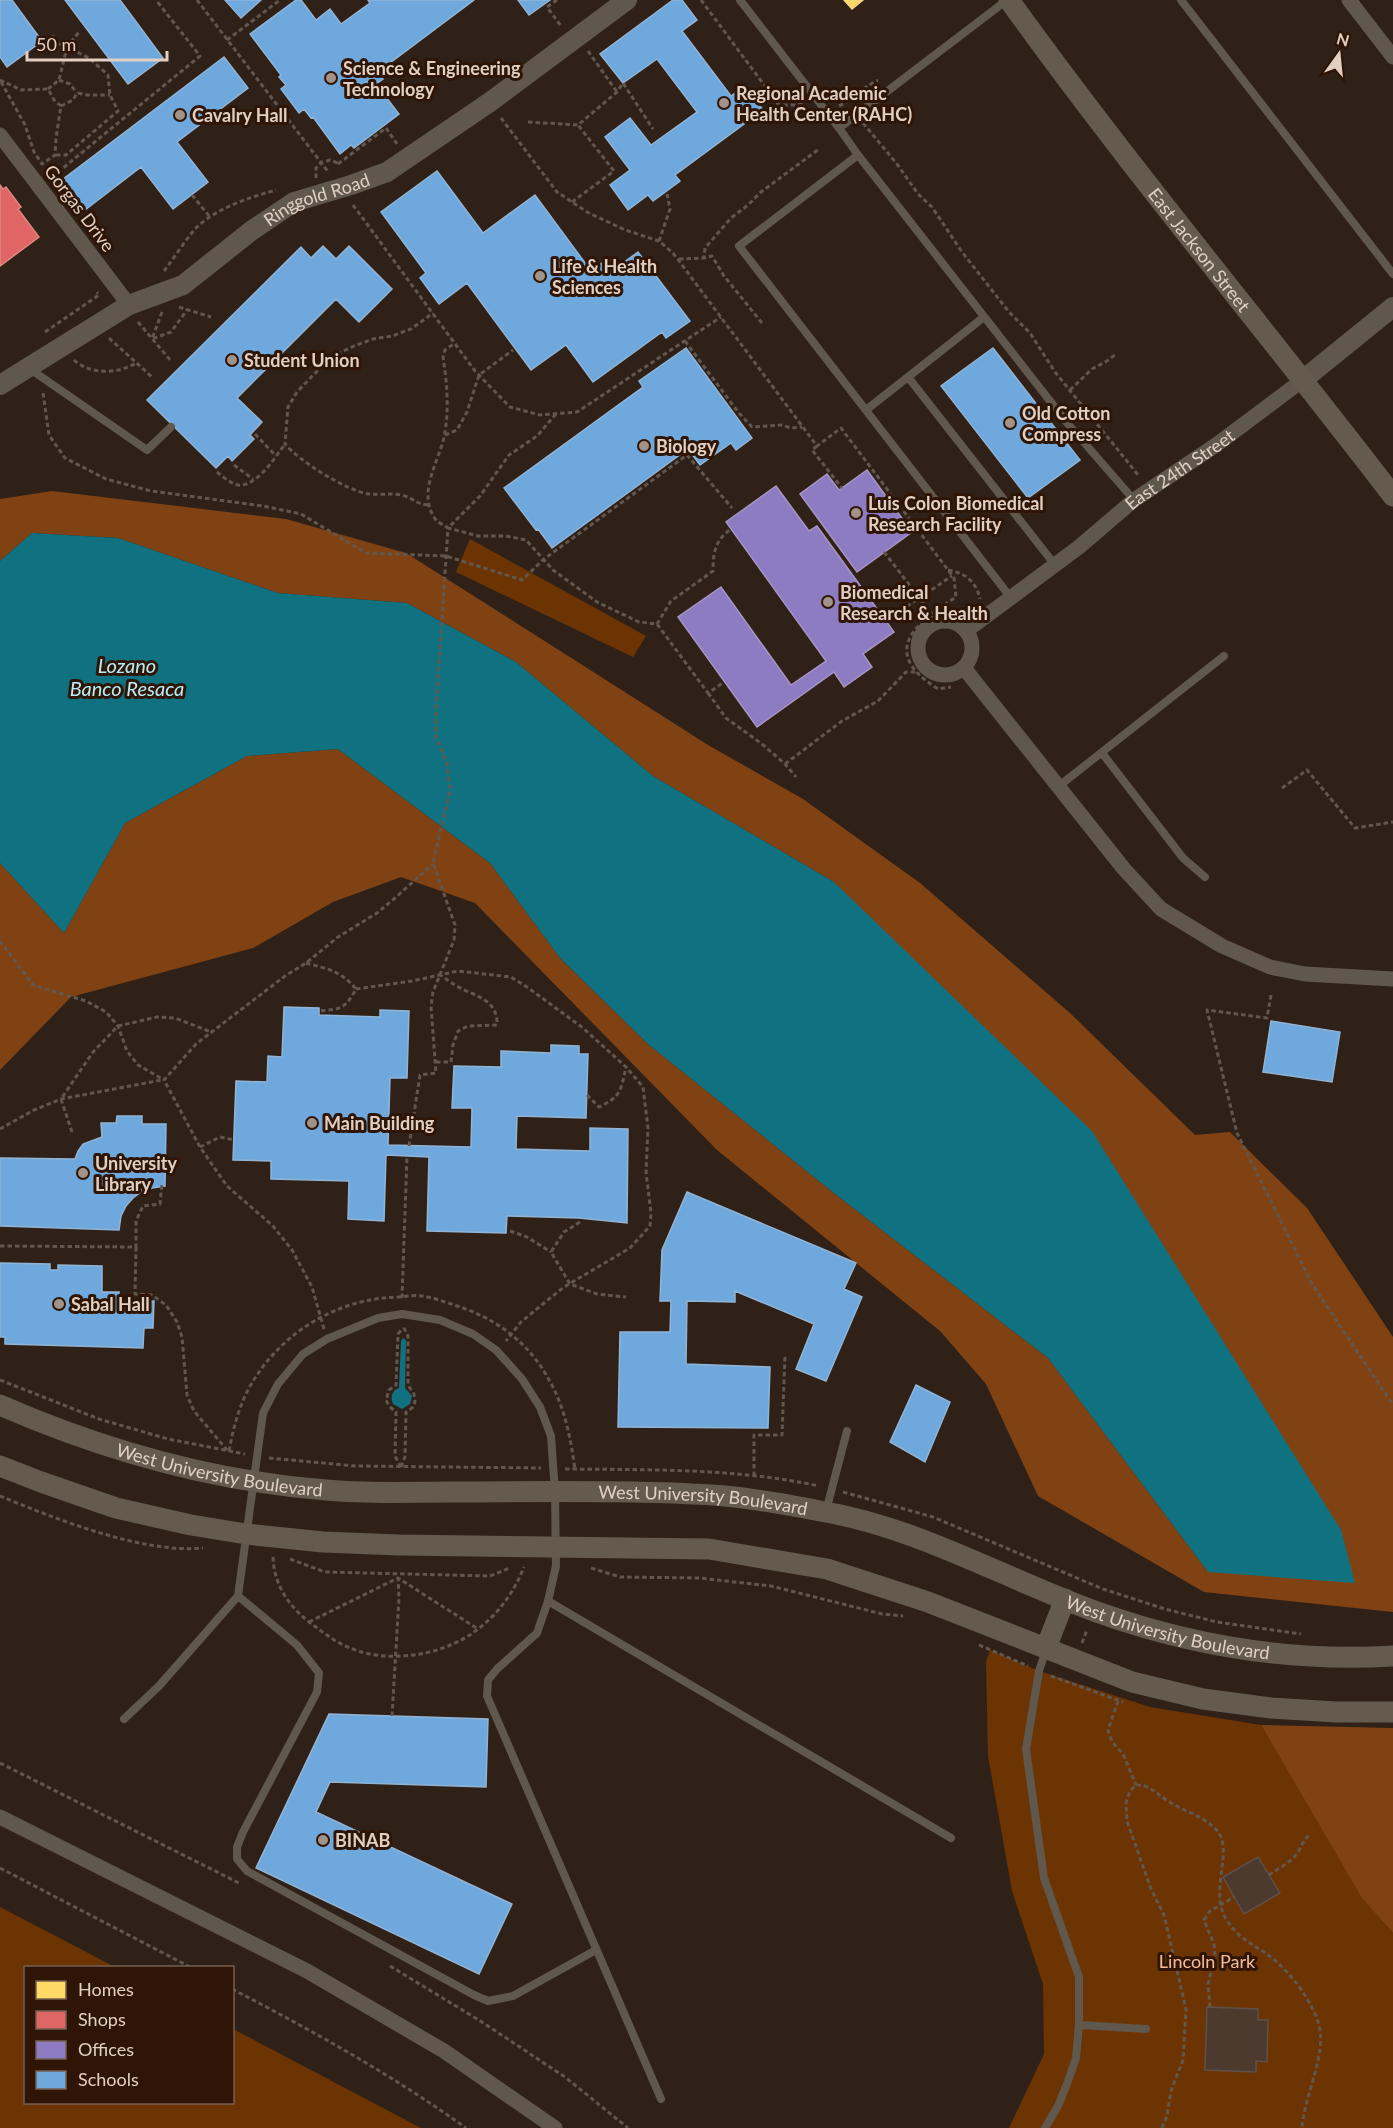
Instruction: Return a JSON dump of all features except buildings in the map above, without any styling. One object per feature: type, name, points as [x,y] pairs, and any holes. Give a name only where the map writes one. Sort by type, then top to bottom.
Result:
[{"type":"main road","name":"East Jackson Street","points":[[1008,0],[1070,85],[1304,379],[1393,496]]},
{"type":"main road","name":"West University Boulevard","points":[[0,1405],[41,1423],[109,1447],[188,1468],[254,1481],[326,1490],[696,1494],[757,1500],[826,1512],[879,1525],[929,1543],[1094,1611],[1167,1635],[1241,1650],[1300,1656],[1365,1658],[1393,1656]]},
{"type":"main road","points":[[0,1466],[116,1508],[191,1525],[245,1543],[323,1542],[556,1556],[709,1549],[827,1569],[928,1602],[1132,1682],[1203,1699],[1271,1708],[1336,1712],[1393,1712]]},
{"type":"main road","points":[[1046,1648],[1065,1599]]},
{"type":"street","name":"Ringgold Road","points":[[0,385],[34,372],[131,311],[183,285],[251,231],[294,202],[387,172],[490,102],[627,0]]},
{"type":"street","points":[[1349,0],[1393,57]]},
{"type":"street","name":"Gorgas Drive","points":[[0,135],[131,311]]},
{"type":"street","name":"East 24th Street","points":[[966,624],[1011,598],[1134,500],[1216,445],[1304,379],[1393,307]]},
{"type":"street","points":[[952,622],[966,624],[972,650],[971,657],[964,668],[948,675],[932,672],[921,659],[919,643],[922,635],[935,624],[952,622]]},
{"type":"street","points":[[964,668],[1124,869],[1161,909],[1221,946],[1270,967],[1305,974],[1393,980]]},
{"type":"street","points":[[0,1817],[307,1971],[444,2051],[555,2128]]},
{"type":"lane","points":[[740,0],[1068,424],[1134,500]]},
{"type":"lane","points":[[839,128],[1008,0]]},
{"type":"lane","points":[[1181,0],[1393,274]]},
{"type":"lane","points":[[858,155],[739,246],[1011,598]]},
{"type":"lane","points":[[866,410],[984,317]]},
{"type":"lane","points":[[34,372],[147,450],[171,427]]},
{"type":"lane","points":[[908,377],[1055,565]]},
{"type":"lane","points":[[1059,786],[1224,656]]},
{"type":"lane","points":[[1102,753],[1183,858],[1205,877]]},
{"type":"lane","points":[[124,1719],[159,1686],[238,1596],[263,1413],[278,1384],[303,1354],[327,1339],[378,1318],[402,1314],[440,1320],[472,1334],[496,1350],[522,1379],[540,1407],[551,1436],[556,1556],[548,1601],[537,1633],[496,1669],[488,1680],[487,1696],[661,2099]]},
{"type":"lane","points":[[826,1512],[847,1431]]},
{"type":"lane","points":[[238,1596],[297,1646],[319,1673],[317,1692],[237,1847],[237,1859],[247,1871],[488,2001],[513,1996],[596,1950]]},
{"type":"lane","points":[[548,1601],[951,1838]]},
{"type":"lane","points":[[1045,2128],[1058,2106],[1076,2058],[1079,2025],[1079,1977],[1044,1878],[1026,1749],[1039,1671],[1046,1648]]},
{"type":"lane","points":[[1079,2025],[1146,2029]]},
{"type":"path","points":[[51,178],[200,56],[156,0]]},
{"type":"path","points":[[197,0],[331,176],[307,182]]},
{"type":"path","points":[[227,40],[280,0]]},
{"type":"path","points":[[557,0],[547,7],[561,26]]},
{"type":"path","points":[[701,0],[779,105],[797,105],[817,100],[825,94],[836,108],[882,77]]},
{"type":"path","points":[[0,80],[21,90],[48,89],[59,80],[67,47],[78,32]]},
{"type":"path","points":[[42,164],[55,155],[66,155],[118,111],[110,95],[108,75],[88,58],[55,42],[52,35]]},
{"type":"path","points":[[585,48],[617,92]]},
{"type":"path","points":[[0,80],[25,125],[34,152],[56,185]]},
{"type":"path","points":[[59,80],[70,84],[77,93],[110,95]]},
{"type":"path","points":[[528,122],[578,125],[617,92],[623,83],[653,129]]},
{"type":"path","points":[[48,89],[54,100],[62,106]]},
{"type":"path","points":[[62,106],[73,100],[77,93]]},
{"type":"path","points":[[55,155],[62,106]]},
{"type":"path","points":[[497,111],[557,192],[587,212],[625,230],[659,241],[673,253],[817,446]]},
{"type":"path","points":[[856,115],[897,164],[918,194],[932,207],[962,252],[1009,312],[1029,333],[1055,372],[1138,475]]},
{"type":"path","points":[[572,202],[615,171],[578,125]]},
{"type":"path","points":[[339,164],[386,128],[399,146]]},
{"type":"path","points":[[316,179],[316,168],[321,163],[330,160],[339,164],[342,171]]},
{"type":"path","points":[[162,273],[193,232],[210,217],[220,210],[278,190]]},
{"type":"path","points":[[659,241],[670,209],[667,194]]},
{"type":"path","points":[[192,195],[210,217]]},
{"type":"path","points":[[350,201],[479,375],[510,407],[540,415],[577,412],[721,317]]},
{"type":"path","points":[[678,259],[704,258]]},
{"type":"path","points":[[43,334],[99,295],[93,286]]},
{"type":"path","points":[[171,305],[212,317]]},
{"type":"path","points":[[152,339],[163,310]]},
{"type":"path","points":[[152,339],[171,332],[187,310]]},
{"type":"path","points":[[131,311],[171,361]]},
{"type":"path","points":[[218,472],[235,484],[242,484],[268,469],[285,444],[288,407],[297,392],[321,367],[337,354],[354,346],[411,329],[433,313]]},
{"type":"path","points":[[103,333],[152,377]]},
{"type":"path","points":[[686,341],[738,412],[752,427],[765,425],[803,427]]},
{"type":"path","points":[[455,343],[445,350],[443,357],[447,408],[445,435],[429,488],[429,505],[434,519],[448,528],[478,536],[506,536],[526,540],[553,570],[597,602],[639,622],[657,624],[726,718],[762,744],[796,777]]},
{"type":"path","points":[[445,435],[457,430],[467,412],[479,375],[513,350]]},
{"type":"path","points":[[1070,390],[1092,369],[1116,354]]},
{"type":"path","points":[[70,356],[78,364],[114,372],[126,370],[136,363]]},
{"type":"path","points":[[34,372],[50,435],[65,458],[106,479],[151,491],[263,506],[301,514],[366,553],[446,556],[522,580],[543,559],[687,455],[732,508]]},
{"type":"path","points":[[409,1146],[420,1075],[436,1073],[431,1006],[439,974],[454,940],[455,926],[433,863],[450,791],[447,763],[436,738],[448,528],[480,496],[509,455],[537,436],[556,414]]},
{"type":"path","points":[[842,488],[812,450],[841,428],[952,576],[956,597],[935,610],[915,627],[909,639],[908,655],[919,677],[938,689],[951,687]]},
{"type":"path","points":[[255,434],[276,456]]},
{"type":"path","points":[[285,444],[293,453],[348,488],[369,494],[404,496],[419,504],[429,505]]},
{"type":"path","points":[[234,465],[253,479]]},
{"type":"path","points":[[657,624],[671,601],[712,571],[713,550],[723,535],[731,529]]},
{"type":"path","points":[[884,552],[931,613]]},
{"type":"path","points":[[948,570],[962,573],[970,580],[979,591],[981,603]]},
{"type":"path","points":[[888,619],[952,576]]},
{"type":"path","points":[[935,610],[959,613],[966,624]]},
{"type":"path","points":[[785,764],[842,721],[878,701],[906,672],[916,672]]},
{"type":"path","points":[[708,693],[724,682]]},
{"type":"path","points":[[1282,788],[1307,770],[1355,828],[1393,822]]},
{"type":"path","points":[[0,1129],[34,1110],[61,1099],[164,1080],[196,1044],[338,937],[395,898],[433,863]]},
{"type":"path","points":[[0,940],[33,985],[86,1001],[106,1012],[118,1026],[128,1051],[138,1065],[164,1080],[200,1147],[227,1186],[273,1226],[292,1250],[312,1287],[327,1339]]},
{"type":"path","points":[[306,963],[346,977],[356,989]]},
{"type":"path","points":[[356,989],[412,981],[458,971],[511,977],[583,1028],[626,1067],[643,1087],[648,1128],[646,1172],[651,1213],[650,1226],[630,1248],[570,1284],[529,1316],[496,1350]]},
{"type":"path","points":[[436,1062],[451,1062],[453,1045],[458,1032],[468,1026],[497,1024],[497,1014],[491,1004],[456,986],[439,974]]},
{"type":"path","points":[[319,1011],[340,1009],[349,1002],[356,989]]},
{"type":"path","points":[[1271,995],[1267,1018],[1208,1010],[1237,1133],[1312,1284],[1393,1405]]},
{"type":"path","points":[[61,1099],[93,1052],[118,1026],[157,1017],[175,1018],[211,1032]]},
{"type":"path","points":[[587,1095],[599,1107],[613,1101],[622,1086],[626,1067]]},
{"type":"path","points":[[61,1099],[72,1132]]},
{"type":"path","points":[[200,1147],[220,1137],[234,1140]]},
{"type":"path","points":[[403,1328],[398,1334],[396,1385],[389,1390],[386,1400],[396,1412],[395,1456],[401,1467],[405,1457],[406,1412],[415,1402],[414,1394],[408,1385],[408,1336],[403,1328],[402,1314],[407,1156]]},
{"type":"path","points":[[162,1183],[160,1204],[143,1206],[136,1221],[135,1294],[152,1295],[166,1305],[177,1322],[182,1337],[187,1395],[194,1411],[229,1451],[235,1419],[257,1374],[280,1347],[306,1325],[320,1316],[365,1300],[420,1296],[472,1311],[512,1334],[524,1345],[548,1376],[559,1399],[570,1432],[574,1469]]},
{"type":"path","points":[[551,1252],[564,1232],[580,1222]]},
{"type":"path","points":[[510,1231],[527,1237],[551,1252],[570,1284],[597,1294],[626,1297]]},
{"type":"path","points":[[0,1246],[136,1247]]},
{"type":"path","points":[[754,1476],[754,1435],[782,1435],[785,1354]]},
{"type":"path","points":[[0,1496],[69,1522],[163,1548],[185,1550],[210,1547]]},
{"type":"path","points":[[245,1543],[273,1557],[279,1557]]},
{"type":"path","points":[[556,1556],[620,1577],[699,1578],[771,1586],[882,1614],[908,1617]]},
{"type":"path","points":[[273,1557],[273,1566],[283,1593],[297,1613],[349,1648],[367,1654],[396,1656],[421,1654],[446,1648],[468,1637],[502,1607],[517,1584],[524,1565],[518,1564],[490,1576],[398,1576],[325,1572],[286,1558]]},
{"type":"path","points":[[309,1622],[398,1576]]},
{"type":"path","points":[[398,1576],[478,1629]]},
{"type":"path","points":[[392,1716],[399,1598],[398,1576]]},
{"type":"path","points":[[1076,1660],[1102,1589]]},
{"type":"path","points":[[969,1641],[1039,1671],[1118,1701],[1129,1703]]},
{"type":"path","points":[[1118,1701],[1108,1730],[1112,1742],[1123,1754],[1136,1785]]},
{"type":"path","points":[[0,1763],[248,1887]]},
{"type":"path","points":[[1162,2128],[1167,2116],[1171,2091],[1183,2060],[1186,2009],[1164,1915],[1127,1821],[1126,1803],[1130,1791],[1136,1785],[1143,1785],[1152,1790],[1218,1831],[1223,1840],[1224,1851],[1219,1888],[1224,1914],[1243,1940],[1272,1959],[1297,1986],[1311,2007],[1319,2024],[1321,2037],[1302,2128]]},
{"type":"path","points":[[1269,1875],[1289,1862],[1298,1853],[1302,1842],[1309,1835]]},
{"type":"path","points":[[0,1868],[188,1966]]},
{"type":"path","points":[[1210,2007],[1208,1984],[1215,1957],[1214,1944],[1204,1920],[1210,1911],[1234,1897]]},
{"type":"path","points":[[382,1961],[483,2022],[565,2077],[628,2128]]},
{"type":"path","points":[[234,1990],[307,2028],[413,2092],[466,2128]]},
{"type":"green space","points":[[470,539],[646,636],[633,657],[456,572]]},
{"type":"green space","name":"Lincoln Park","points":[[990,1650],[1039,1671],[1150,1707],[1261,1725],[1362,1897],[1393,1933],[1393,2128],[1009,2128],[1044,2054],[1043,1984],[1012,1891],[988,1756],[986,1662]]},
{"type":"green space","points":[[0,1907],[113,1966],[24,1966],[24,2104],[234,2104],[234,2030],[421,2128],[0,2128]]},
{"type":"shaded area","points":[[52,491],[286,519],[406,553],[708,745],[803,799],[920,883],[1071,1014],[1195,1135],[1230,1132],[1307,1208],[1393,1337],[1393,1612],[1204,1592],[1038,1496],[986,1384],[940,1331],[717,1150],[475,903],[401,877],[333,902],[253,948],[71,997],[0,1070],[0,863],[64,933],[125,823],[247,756],[338,749],[490,863],[560,958],[649,1045],[835,1194],[1048,1358],[1208,1572],[834,882],[653,776],[516,662],[407,603],[278,593],[118,538],[32,533],[0,561],[0,499]]},
{"type":"shaded area","points":[[1261,1725],[1393,1728],[1393,1933],[1362,1898]]},
{"type":"water","name":"Lozano Banco Resaca","points":[[32,533],[118,538],[278,593],[407,603],[516,662],[653,776],[834,882],[1092,1131],[1341,1530],[1355,1583],[1208,1572],[1048,1358],[835,1194],[649,1045],[560,958],[490,863],[338,749],[247,756],[125,823],[64,933],[0,863],[0,561]]},
{"type":"water","points":[[403,1338],[406,1340],[405,1388],[412,1396],[410,1404],[402,1409],[393,1404],[392,1394],[399,1388]]},
{"type":"place","name":"Science & Engineering Technology","points":[[331,78]]},
{"type":"place","name":"Regional Academic Health Center (RAHC)","points":[[724,103]]},
{"type":"place","name":"Cavalry Hall","points":[[180,115]]},
{"type":"place","name":"Life & Health Sciences","points":[[540,276]]},
{"type":"place","name":"Student Union","points":[[232,360]]},
{"type":"place","name":"Old Cotton Compress","points":[[1010,423]]},
{"type":"place","name":"Biology","points":[[644,446]]},
{"type":"place","name":"Luis Colon Biomedical Research Facility","points":[[856,513]]},
{"type":"place","name":"Biomedical Research & Health","points":[[828,602]]},
{"type":"place","name":"Main Building","points":[[312,1123]]},
{"type":"place","name":"University Library","points":[[83,1173]]},
{"type":"place","name":"Sabal Hall","points":[[59,1304]]},
{"type":"place","name":"BINAB","points":[[323,1840]]}]
